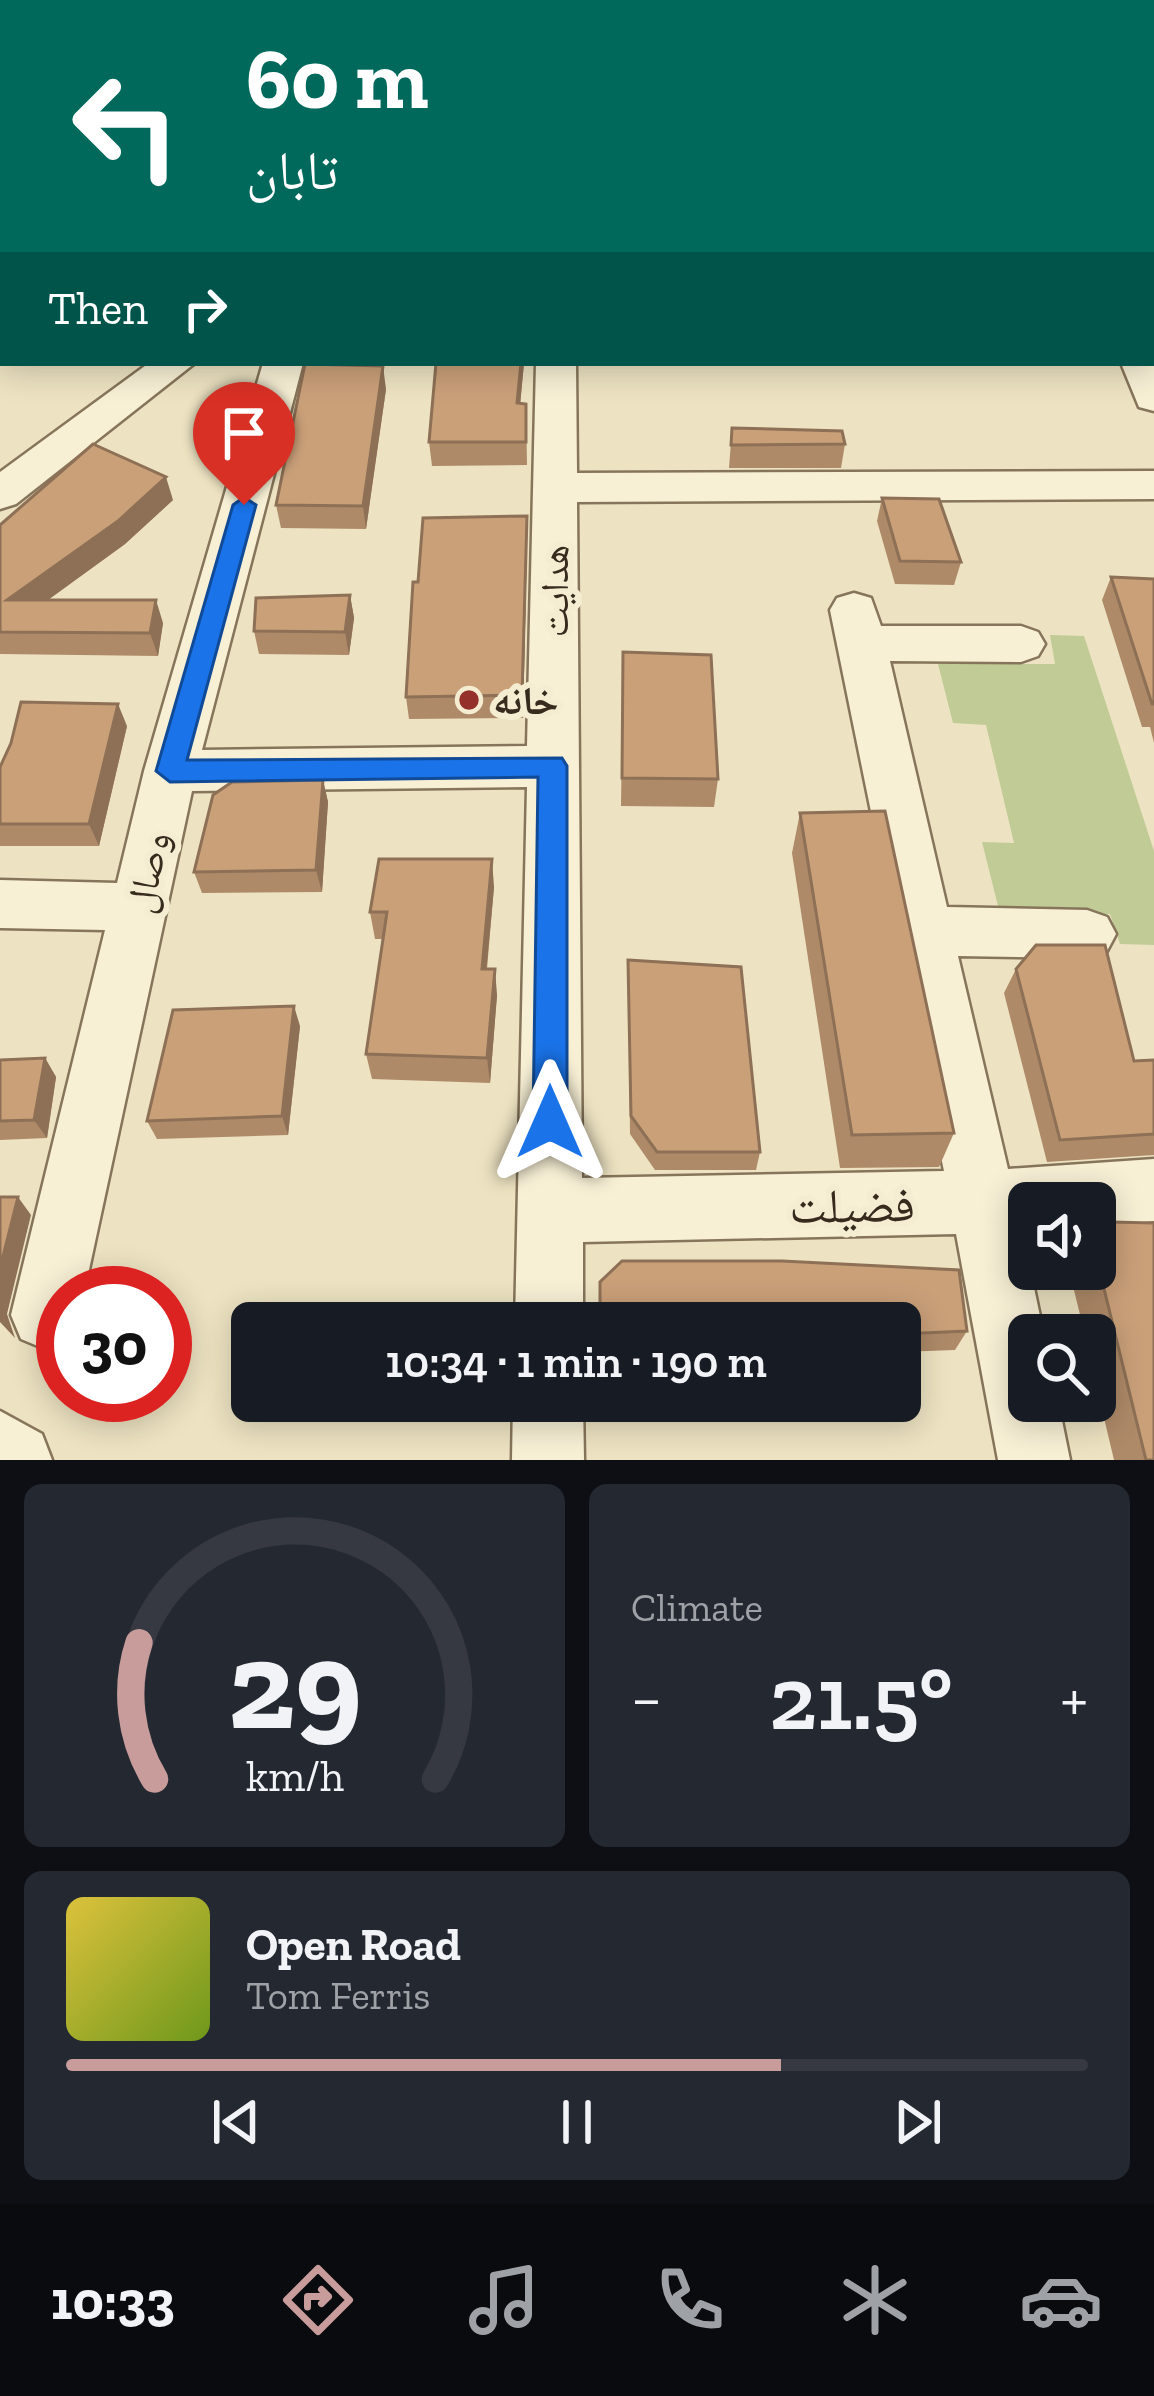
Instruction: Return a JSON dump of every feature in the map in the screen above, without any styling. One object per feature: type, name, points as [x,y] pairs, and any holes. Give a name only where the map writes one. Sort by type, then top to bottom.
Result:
[{"type":"street","points":[[0,494],[171,366]]},
{"type":"street","name":"وصال","points":[[56,1266],[170,771],[278,366]]},
{"type":"street","name":"هدایت","points":[[549,1302],[556,366]]},
{"type":"street","points":[[1142,366],[1154,398]]},
{"type":"street","points":[[555,488],[1154,484]]},
{"type":"street","points":[[1022,644],[857,627],[983,1202],[1034,1460]]},
{"type":"street","points":[[170,771],[553,766]]},
{"type":"street","points":[[0,904],[139,907]]},
{"type":"street","points":[[924,932],[1087,934]]},
{"type":"street","name":"فضیلت","points":[[550,1211],[983,1202],[1154,1190]]},
{"type":"street","points":[[548,1422],[548,1460]]},
{"type":"street","points":[[0,1447],[16,1460]]},
{"type":"green space","points":[[1050,635],[1084,636],[1154,851],[1154,945],[1120,944],[1110,914],[1000,914],[982,842],[1014,843],[986,725],[953,723],[938,664],[1055,664]]},
{"type":"building","points":[[305,366],[383,366],[363,506],[276,505]]},
{"type":"building","points":[[436,366],[521,366],[517,403],[526,404],[526,442],[429,442]]},
{"type":"building","points":[[732,428],[842,431],[845,444],[731,445]]},
{"type":"building","points":[[93,444],[166,477],[118,521],[7,600],[156,600],[150,633],[0,632],[0,525]]},
{"type":"building","points":[[882,498],[939,499],[961,562],[900,561]]},
{"type":"building","points":[[527,516],[522,695],[406,697],[413,582],[418,582],[423,518]]},
{"type":"building","points":[[1111,577],[1154,579],[1154,704],[1152,704]]},
{"type":"building","points":[[350,595],[345,632],[254,631],[256,598]]},
{"type":"building","points":[[623,652],[711,655],[718,779],[622,778]]},
{"type":"building","points":[[21,702],[118,704],[89,824],[0,824],[0,767]]},
{"type":"building","points":[[323,780],[316,870],[194,872],[213,795],[232,782]]},
{"type":"building","points":[[885,811],[954,1133],[852,1135],[800,813]]},
{"type":"building","points":[[379,859],[492,859],[482,969],[495,969],[487,1058],[366,1054],[387,912],[370,912]]},
{"type":"building","points":[[1036,945],[1105,945],[1134,1061],[1154,1060],[1154,1134],[1060,1140],[1016,969]]},
{"type":"building","points":[[628,960],[741,967],[760,1152],[657,1152],[631,1116]]},
{"type":"building","points":[[294,1006],[282,1116],[147,1121],[173,1010]]},
{"type":"building","points":[[45,1058],[34,1120],[0,1121],[0,1060]]},
{"type":"building","points":[[0,1197],[18,1197],[0,1268]]},
{"type":"building","points":[[1116,1222],[1154,1223],[1154,1460],[1146,1460],[1116,1338],[1116,1314],[1110,1314],[1104,1290],[1116,1290]]},
{"type":"building","points":[[622,1261],[782,1261],[959,1270],[967,1331],[921,1333],[921,1302],[600,1302],[600,1282]]},
{"type":"place","name":"خانه","points":[[469,700]]},
{"type":"route","points":[[244,505],[170,771],[553,766],[550,1122]]}]
